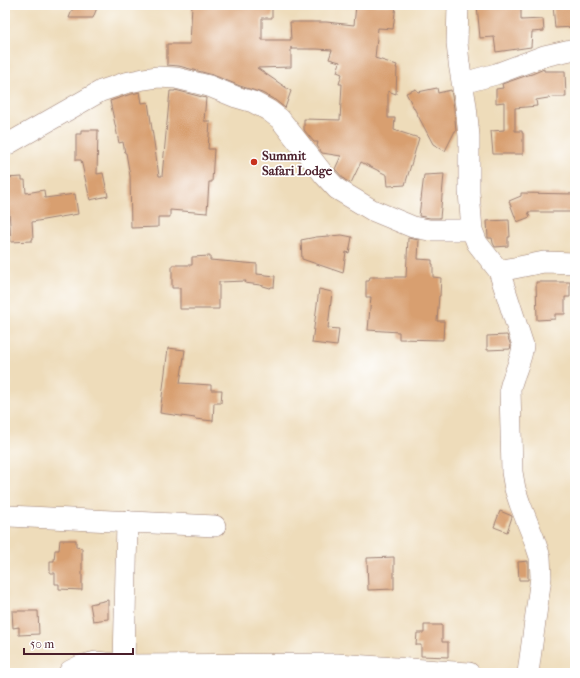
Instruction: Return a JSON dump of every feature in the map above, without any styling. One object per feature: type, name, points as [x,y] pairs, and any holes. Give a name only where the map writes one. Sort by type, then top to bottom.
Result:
[{"type":"street","points":[[458,5],[457,43],[469,136],[468,192],[472,230],[477,243],[499,271],[523,344],[522,356],[510,389],[512,472],[515,489],[540,558],[541,577],[528,673]]},
{"type":"street","points":[[462,83],[496,74],[544,56],[575,49]]},
{"type":"street","points":[[5,145],[101,91],[125,83],[144,79],[158,77],[176,78],[209,86],[253,102],[268,110],[280,119],[337,189],[372,210],[414,227],[430,230],[472,230]]},
{"type":"street","points":[[499,271],[544,262],[575,263]]},
{"type":"street","points":[[9,516],[215,526]]},
{"type":"street","points":[[124,665],[127,521]]},
{"type":"street","points":[[69,673],[80,666],[96,662],[124,665],[337,664],[469,673]]},
{"type":"building","points":[[74,5],[98,5],[93,18],[69,18]]},
{"type":"building","points":[[192,5],[272,5],[272,18],[262,18],[262,40],[291,40],[290,22],[326,22],[354,25],[356,5],[396,5],[393,29],[378,28],[375,58],[397,65],[396,94],[388,91],[388,118],[395,118],[394,130],[419,138],[405,185],[388,186],[387,175],[361,162],[351,183],[345,180],[335,169],[341,156],[322,153],[317,146],[318,142],[314,142],[304,130],[304,119],[340,120],[342,84],[339,84],[342,74],[337,72],[340,62],[329,59],[332,50],[291,49],[291,67],[257,68],[291,91],[285,108],[275,100],[262,93],[213,75],[179,66],[167,65],[167,44],[190,44]]},
{"type":"building","points":[[477,5],[521,5],[521,20],[543,19],[544,31],[532,32],[531,47],[496,52],[494,37],[480,38]]},
{"type":"building","points":[[553,5],[575,5],[575,27],[555,28]]},
{"type":"building","points":[[544,69],[544,71],[565,71],[566,97],[536,100],[537,106],[515,108],[515,131],[522,131],[523,133],[523,154],[493,154],[491,131],[504,130],[504,102],[496,103],[496,89],[503,88],[502,84]]},
{"type":"building","points":[[437,88],[438,93],[451,90],[454,108],[456,131],[445,151],[433,144],[406,93],[416,89],[418,92]]},
{"type":"building","points":[[175,90],[206,98],[204,121],[210,121],[208,149],[214,149],[212,182],[209,182],[207,213],[170,210],[170,217],[158,217],[158,227],[131,228],[130,176],[123,142],[119,143],[110,101],[140,92],[142,103],[148,102],[159,176],[162,176],[170,91]]},
{"type":"building","points":[[81,130],[98,130],[97,174],[103,173],[108,196],[90,200],[81,160],[76,160],[76,134],[81,134]]},
{"type":"building","points":[[444,174],[440,218],[419,216],[424,175]]},
{"type":"building","points":[[22,177],[22,180],[25,180],[26,193],[44,190],[45,198],[75,194],[78,214],[32,222],[32,241],[11,242],[9,210],[5,210],[5,178]]},
{"type":"building","points":[[521,193],[575,194],[575,212],[528,212],[530,217],[517,222],[509,201],[521,196]]},
{"type":"building","points":[[509,220],[510,237],[508,237],[508,246],[495,247],[492,238],[488,238],[487,221]]},
{"type":"building","points":[[342,235],[352,237],[349,253],[346,252],[343,273],[302,259],[301,240]]},
{"type":"building","points":[[408,238],[419,240],[418,259],[432,260],[433,277],[441,278],[437,321],[444,321],[443,340],[399,339],[399,332],[368,330],[371,297],[366,297],[366,281],[369,281],[370,277],[406,277]]},
{"type":"building","points":[[210,256],[210,260],[257,264],[257,274],[275,276],[274,287],[270,288],[245,283],[246,281],[219,282],[219,309],[180,309],[180,288],[172,288],[172,265],[192,265],[192,257]]},
{"type":"building","points":[[536,282],[570,282],[570,297],[565,297],[565,314],[555,314],[555,319],[537,320]]},
{"type":"building","points":[[319,289],[332,292],[328,328],[339,329],[337,346],[312,343]]},
{"type":"building","points":[[507,335],[511,346],[510,349],[487,350],[487,336]]},
{"type":"building","points":[[168,348],[185,350],[180,383],[211,385],[211,390],[222,390],[221,403],[214,403],[213,421],[160,413]]},
{"type":"building","points":[[500,511],[512,516],[507,532],[494,527]]},
{"type":"building","points":[[60,540],[76,540],[76,547],[82,548],[82,590],[59,589],[59,584],[55,584],[55,573],[50,573],[50,561],[54,561],[55,550],[59,550]]},
{"type":"building","points":[[394,557],[394,589],[368,590],[367,558]]},
{"type":"building","points":[[528,561],[528,580],[519,580],[518,562]]},
{"type":"building","points":[[108,600],[108,619],[93,621],[90,604]]},
{"type":"building","points":[[12,611],[38,611],[39,634],[19,635],[19,627],[13,628]]},
{"type":"building","points":[[424,625],[442,625],[442,642],[448,642],[448,657],[421,656],[421,645],[416,645],[417,633],[424,633]]},
{"type":"place","name":"Summit Safari Lodge","points":[[254,162]]}]
